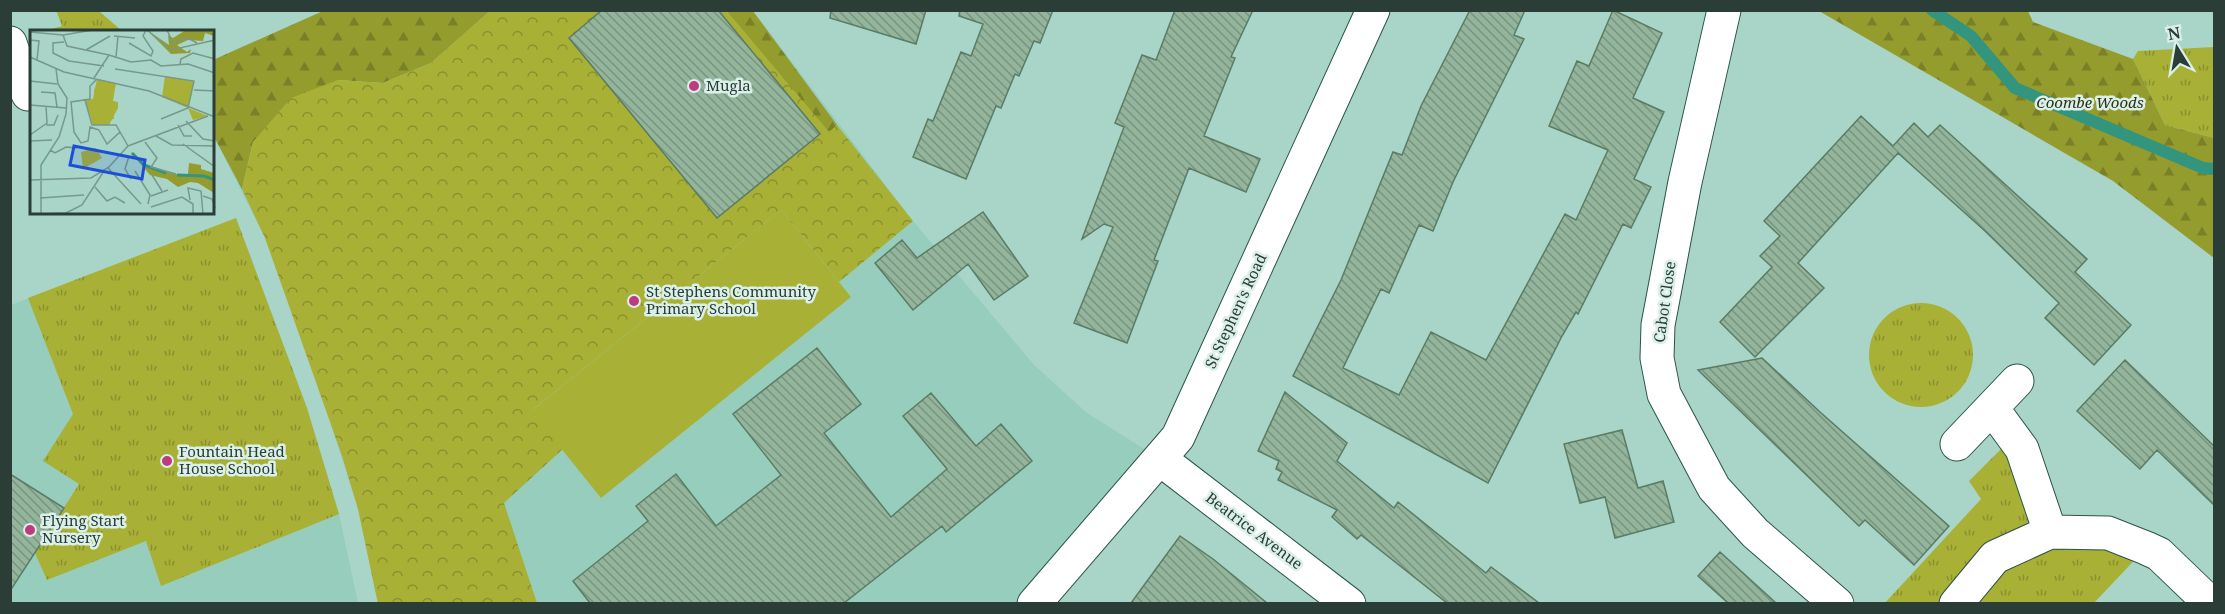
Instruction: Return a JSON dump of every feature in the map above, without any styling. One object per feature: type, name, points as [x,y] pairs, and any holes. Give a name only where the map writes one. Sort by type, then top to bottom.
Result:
[{"type":"street","name":"St Stephen's Road","points":[[1052,596],[1178,437],[1373,10]]},
{"type":"street","name":"Cabot Close","points":[[1724,10],[1685,182],[1658,325],[1657,358],[1664,394],[1714,488],[1755,533],[1837,603]]},
{"type":"street","points":[[10,43],[23,96]]},
{"type":"street","points":[[1957,444],[2017,381]]},
{"type":"street","points":[[1992,408],[2022,449],[2050,532]]},
{"type":"street","name":"Beatrice Avenue","points":[[1160,459],[1349,603]]},
{"type":"street","points":[[1956,603],[1995,556],[2050,532],[2108,533],[2146,548],[2159,554],[2211,603]]},
{"type":"shaded area","name":"St Stephens Community Primary School","points":[[323,11],[753,11],[913,221],[1034,365],[1087,413],[1160,459],[1034,603],[378,603],[358,509],[324,402],[265,238],[214,137],[214,60]]},
{"type":"shaded area","name":"Fountain Head House School","points":[[236,218],[307,408],[339,514],[358,603],[11,604],[11,305]]},
{"type":"green space","points":[[56,10],[99,11],[121,30],[48,30],[62,26]]},
{"type":"green space","points":[[726,10],[829,132],[837,125],[913,221],[839,282],[781,210],[532,410],[563,449],[504,503],[537,603],[378,604],[358,509],[342,456],[265,238],[242,189],[253,142],[291,98],[338,80],[383,83],[431,63],[490,11]]},
{"type":"green space","points":[[323,11],[490,11],[431,63],[383,83],[338,80],[253,142],[242,189],[214,137],[214,60]]},
{"type":"green space","points":[[726,11],[753,11],[837,125],[829,133]]},
{"type":"green space","name":"Coombe Woods","points":[[1819,11],[2028,11],[2033,22],[2133,59],[2165,125],[2214,138],[2214,258],[2113,181]]},
{"type":"green space","points":[[2214,47],[2214,138],[2165,125],[2133,59],[2138,51]]},
{"type":"green space","points":[[781,210],[851,297],[601,498],[531,411]]},
{"type":"green space","name":"Fountain Head House School","points":[[236,218],[307,408],[339,514],[161,586],[146,541],[47,580],[35,553],[79,484],[43,461],[73,414],[28,298]]},
{"type":"green space","points":[[1921,303],[1941,307],[1950,312],[1964,326],[1969,335],[1973,355],[1969,375],[1964,384],[1950,398],[1941,403],[1921,407],[1901,403],[1892,398],[1878,384],[1873,375],[1869,355],[1873,335],[1878,326],[1892,312],[1901,307]]},
{"type":"green space","points":[[2013,437],[2050,532],[2146,548],[2094,603],[1884,604],[1981,499],[1969,481]]},
{"type":"building","name":"Mugla","points":[[602,10],[718,10],[820,134],[717,218],[569,38]]},
{"type":"building","points":[[831,10],[926,10],[916,44],[830,18]]},
{"type":"building","points":[[960,10],[1053,10],[1040,43],[1034,41],[1019,76],[1015,74],[1001,108],[996,106],[966,179],[913,157],[928,119],[933,121],[961,52],[971,56],[983,24],[959,16]]},
{"type":"building","points":[[1175,10],[1253,10],[1231,57],[1235,58],[1204,136],[1260,159],[1246,192],[1189,168],[1154,260],[1158,261],[1127,343],[1074,323],[1113,227],[1104,224],[1082,239],[1124,127],[1115,123],[1142,55],[1156,60]]},
{"type":"building","points":[[1470,10],[1525,10],[1514,35],[1524,39],[1453,182],[1433,231],[1419,225],[1389,293],[1381,289],[1343,368],[1399,395],[1431,332],[1486,360],[1565,214],[1576,220],[1608,150],[1549,126],[1577,61],[1589,66],[1613,10],[1662,33],[1633,98],[1664,112],[1634,179],[1651,187],[1631,228],[1623,224],[1578,314],[1576,312],[1562,336],[1488,483],[1293,376],[1341,280],[1393,152],[1402,155],[1421,106]]},
{"type":"building","points":[[1861,116],[1893,146],[1914,123],[1928,137],[1940,125],[2087,259],[2075,272],[2131,325],[2094,365],[2045,318],[2059,303],[1985,231],[1898,153],[1798,263],[1824,288],[1755,357],[1720,322],[1772,267],[1760,256],[1780,236],[1764,221]]},
{"type":"building","points":[[983,212],[1028,276],[994,300],[968,264],[913,310],[875,263],[902,240],[917,258]]},
{"type":"building","points":[[817,348],[861,404],[824,433],[891,517],[947,469],[903,416],[931,393],[976,446],[1001,424],[1032,461],[946,532],[942,526],[844,603],[590,603],[573,581],[648,521],[636,506],[676,474],[716,526],[781,475],[733,414]]},
{"type":"building","points":[[1762,358],[1949,526],[1914,565],[1865,520],[1859,526],[1698,370]]},
{"type":"building","points":[[2125,360],[2214,446],[2214,505],[2157,450],[2140,469],[2077,411]]},
{"type":"building","points":[[1285,392],[1347,443],[1337,461],[1394,508],[1398,502],[1486,573],[1491,567],[1539,603],[1447,603],[1361,535],[1357,539],[1332,517],[1337,510],[1278,480],[1282,472],[1276,469],[1279,461],[1258,451]]},
{"type":"building","points":[[1622,430],[1638,488],[1663,481],[1674,522],[1615,538],[1605,497],[1580,503],[1564,444]]},
{"type":"building","name":"Flying Start Nursery","points":[[10,474],[64,508],[10,591]]},
{"type":"building","points":[[1180,536],[1213,559],[1267,603],[1131,603]]},
{"type":"building","points":[[1720,552],[1776,603],[1728,603],[1698,576]]},
{"type":"waterway","points":[[1932,10],[1971,36],[2015,88],[2203,168],[2214,169]]},
{"type":"place","name":"Mugla","points":[[694,86]]},
{"type":"place","name":"St Stephens Community Primary School","points":[[634,301]]},
{"type":"place","name":"Fountain Head House School","points":[[167,461]]},
{"type":"place","name":"Flying Start Nursery","points":[[30,530]]}]
